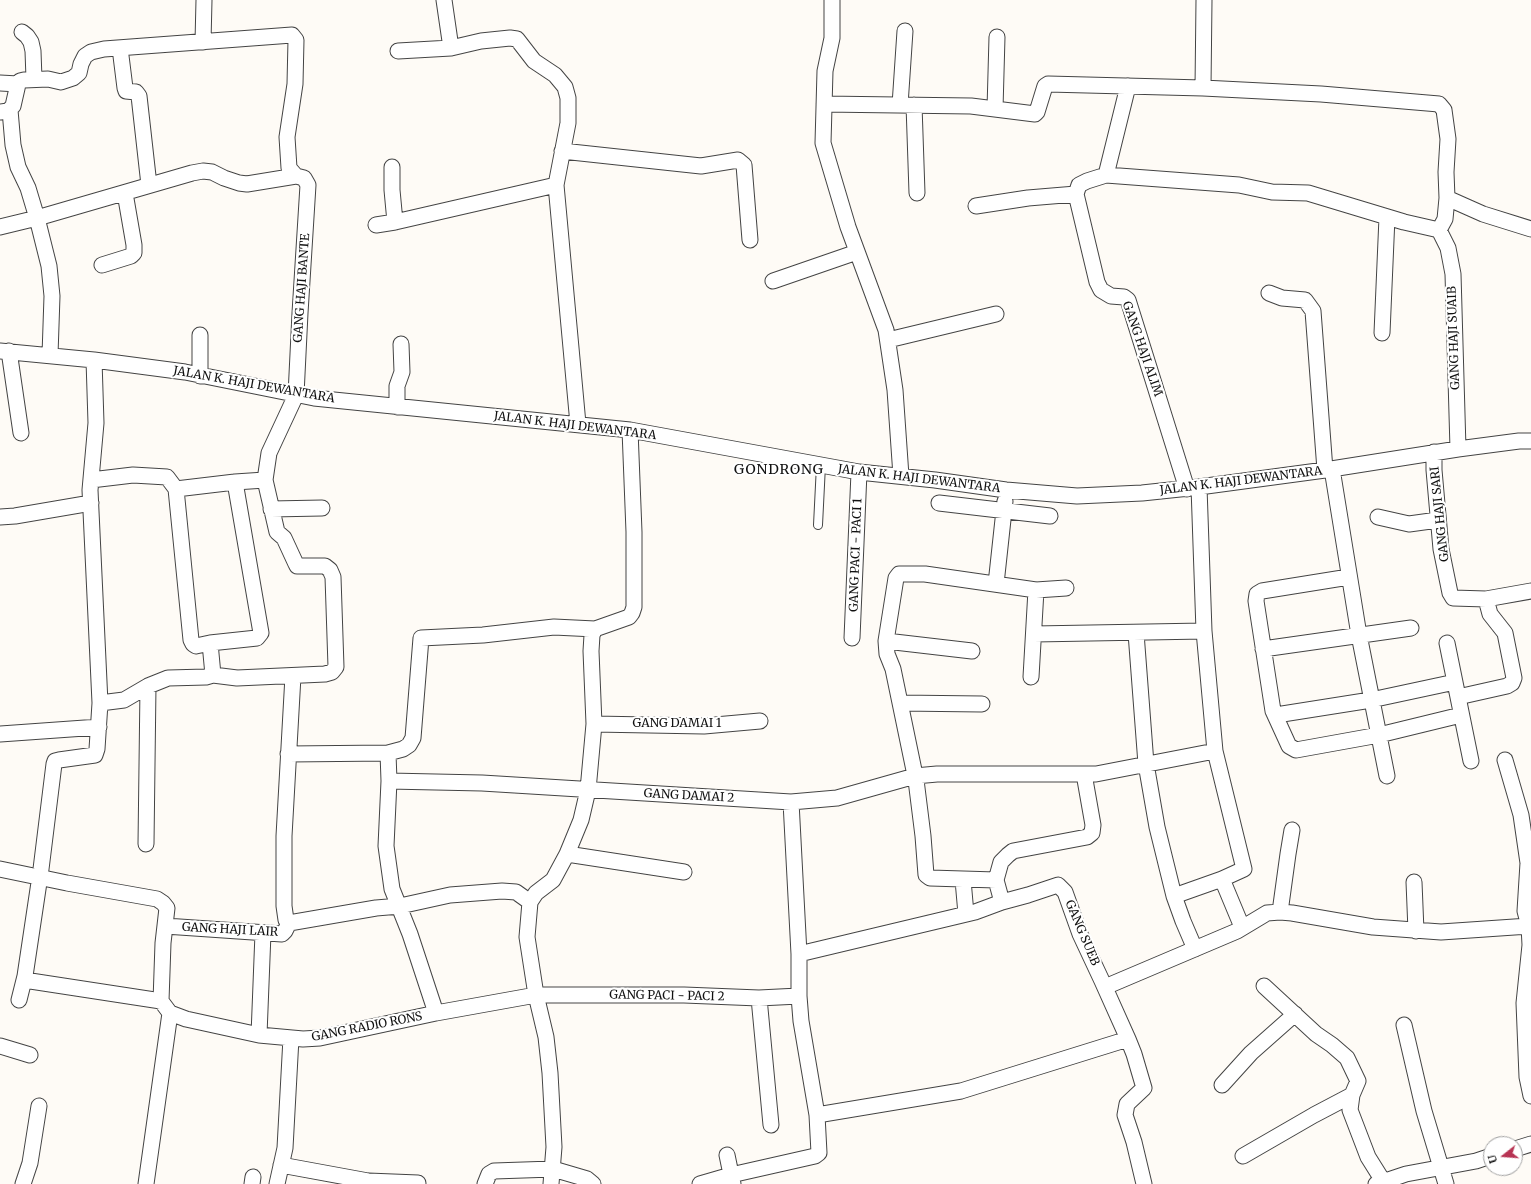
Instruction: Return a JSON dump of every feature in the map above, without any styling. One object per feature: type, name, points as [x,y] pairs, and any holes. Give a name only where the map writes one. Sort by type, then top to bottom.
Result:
[{"type":"street","points":[[203,42],[204,0]]},
{"type":"street","points":[[444,0],[451,48]]},
{"type":"street","points":[[832,0],[832,38],[825,72],[823,143],[848,227],[886,330],[895,390],[901,476]]},
{"type":"street","points":[[1203,88],[1204,0]]},
{"type":"street","points":[[905,31],[907,105],[917,193]]},
{"type":"street","points":[[22,32],[31,42],[33,51],[34,79]]},
{"type":"street","points":[[0,83],[18,84],[24,80],[34,79],[48,79],[61,82],[73,78],[79,73],[85,56],[91,52],[104,49],[292,34],[296,40],[295,84],[287,136],[289,168],[301,178]]},
{"type":"street","points":[[995,109],[997,37]]},
{"type":"street","points":[[398,51],[451,48],[481,40],[517,39],[534,61],[555,75],[565,87],[568,98],[568,123],[556,185],[578,424]]},
{"type":"street","points":[[120,48],[126,91],[136,92],[139,96],[149,185]]},
{"type":"street","points":[[18,84],[13,106],[5,111],[18,167],[28,188],[49,266],[52,296],[50,355]]},
{"type":"street","points":[[824,104],[971,106],[1035,114],[1037,112],[1045,86],[1048,84],[1203,88],[1321,94],[1439,104],[1444,110],[1447,133],[1447,198],[1445,219],[1439,230],[1387,217],[1308,193],[1272,192],[1239,185],[1106,175],[1079,185],[1076,194],[1028,198],[976,206]]},
{"type":"street","points":[[1106,175],[1128,86]]},
{"type":"street","points":[[562,151],[701,166],[738,160],[744,165],[750,240]]},
{"type":"street","points":[[392,167],[392,190],[395,222]]},
{"type":"street","points":[[0,227],[124,193],[192,172],[212,172],[239,183],[247,184],[301,178]]},
{"type":"street","name":"GANG HAJI BANTE","points":[[296,395],[308,184],[301,178]]},
{"type":"street","points":[[376,225],[556,185]]},
{"type":"street","points":[[102,265],[131,256],[134,253],[134,245],[124,193]]},
{"type":"street","name":"GANG HAJI ALIM","points":[[1076,194],[1097,282],[1101,290],[1111,296],[1124,297],[1128,300],[1193,488]]},
{"type":"street","points":[[1447,198],[1483,214],[1531,229]]},
{"type":"street","points":[[1382,333],[1387,217]]},
{"type":"street","name":"GANG HAJI SUAIB","points":[[1439,230],[1448,248],[1453,274],[1458,449]]},
{"type":"street","points":[[773,281],[857,252]]},
{"type":"street","points":[[1269,293],[1282,298],[1305,300],[1313,311],[1328,469],[1371,700],[1387,776]]},
{"type":"street","points":[[888,340],[996,314]]},
{"type":"street","points":[[200,336],[200,376]]},
{"type":"street","points":[[397,407],[397,386],[402,372],[401,344]]},
{"type":"street","points":[[5,351],[20,433]]},
{"type":"street","name":"JALAN K. HAJI DEWANTARA","points":[[5,351],[94,360],[185,372],[296,395],[397,407],[630,430],[859,472],[1006,490],[1077,496],[1142,493],[1193,488],[1434,452],[1519,441],[1531,441]]},
{"type":"street","points":[[19,1000],[24,980],[40,877],[54,764],[55,761],[59,760],[95,755],[97,750],[100,703],[91,503],[91,480],[96,423],[94,360]]},
{"type":"street","points":[[100,703],[124,700],[148,686],[168,678],[213,676],[237,678],[325,674],[332,672],[336,667],[333,577],[330,570],[325,566],[297,566],[284,538],[277,532],[265,480],[269,453],[296,395]]},
{"type":"street","points":[[288,754],[388,753],[403,749],[409,745],[413,738],[421,638],[483,635],[554,626],[595,628],[629,617],[634,607],[634,532],[630,430]]},
{"type":"street","name":"GANG HAJI SARI","points":[[1434,452],[1434,470],[1441,549],[1450,593],[1453,598],[1486,599]]},
{"type":"street","name":"GANG PACI - PACI 1","points":[[852,638],[859,472]]},
{"type":"street","points":[[91,480],[133,475],[167,477],[176,489],[191,640],[196,646],[258,638],[261,633],[235,482]]},
{"type":"street","points":[[176,489],[265,480]]},
{"type":"street","points":[[1174,896],[1222,879],[1244,869],[1215,751],[1193,488]]},
{"type":"street","points":[[996,584],[1006,490]]},
{"type":"street","points":[[0,517],[15,516],[91,503]]},
{"type":"street","points":[[939,503],[1050,516]]},
{"type":"street","points":[[271,509],[322,508]]},
{"type":"street","points":[[1378,517],[1409,524],[1438,520]]},
{"type":"street","points":[[996,880],[930,878],[926,875],[923,836],[915,776],[893,669],[887,654],[886,641],[896,578],[899,574],[925,574],[1036,590],[1066,588]]},
{"type":"street","points":[[1349,577],[1262,591],[1257,594],[1256,601],[1273,711],[1289,746],[1296,750],[1379,735],[1461,715]]},
{"type":"street","points":[[1031,677],[1036,590]]},
{"type":"street","points":[[1458,697],[1506,686],[1512,683],[1514,678],[1505,632],[1490,614],[1486,599],[1531,590]]},
{"type":"street","points":[[552,1177],[554,1147],[550,1074],[546,1037],[536,995],[527,937],[530,902],[536,892],[553,880],[567,854],[581,820],[588,790],[594,724],[591,651],[592,635],[595,628]]},
{"type":"street","points":[[1263,649],[1411,628]]},
{"type":"street","points":[[1034,634],[1204,631]]},
{"type":"street","points":[[1136,633],[1146,764],[1157,827],[1174,896],[1195,949]]},
{"type":"street","points":[[886,641],[972,651]]},
{"type":"street","points":[[210,643],[213,676]]},
{"type":"street","points":[[1447,643],[1471,761]]},
{"type":"street","points":[[292,676],[284,836],[284,906],[286,920],[289,923],[376,908],[400,906],[450,895],[502,891],[516,892],[530,902]]},
{"type":"street","points":[[1276,715],[1371,700],[1455,682]]},
{"type":"street","points":[[146,844],[148,686]]},
{"type":"street","points":[[900,702],[982,704]]},
{"type":"street","name":"GANG DAMAI 1","points":[[594,724],[704,726],[760,721]]},
{"type":"street","points":[[0,734],[99,727]]},
{"type":"street","name":"GANG DAMAI 2","points":[[389,781],[482,783],[791,802],[837,798],[915,776],[945,774],[1096,774],[1215,751]]},
{"type":"street","points":[[388,753],[389,781],[386,846],[392,889],[400,906],[436,1013]]},
{"type":"street","points":[[1505,760],[1521,815],[1529,862],[1525,911],[1529,926],[1529,952],[1524,1003],[1529,1061],[1527,1077],[1531,1096]]},
{"type":"street","points":[[1002,902],[996,880],[1001,862],[1013,851],[1087,837],[1092,832],[1093,826],[1084,774]]},
{"type":"street","points":[[700,1184],[732,1180],[815,1156],[819,1152],[820,1147],[817,1115],[801,1021],[799,996],[799,954],[791,802]]},
{"type":"street","points":[[1280,912],[1292,830]]},
{"type":"street","points":[[567,854],[684,872]]},
{"type":"street","points":[[0,869],[157,899],[167,908],[165,926],[166,1007],[146,1184]]},
{"type":"street","points":[[1222,879],[1242,927]]},
{"type":"street","points":[[963,880],[966,914]]},
{"type":"street","points":[[1414,882],[1416,930]]},
{"type":"street","name":"GANG SUEB","points":[[799,954],[966,914],[1058,885],[1065,892],[1080,934],[1128,1039],[1144,1088],[1127,1104],[1125,1115],[1134,1142],[1144,1184]]},
{"type":"street","points":[[1105,987],[1195,949],[1242,927],[1267,913],[1280,912],[1373,927],[1441,932],[1529,926]]},
{"type":"street","name":"GANG HAJI LAIR","points":[[165,926],[282,934],[286,931],[289,923]]},
{"type":"street","points":[[259,1035],[264,933]]},
{"type":"street","name":"GANG RADIO RONS","points":[[24,980],[166,1007],[186,1018],[259,1035],[291,1038],[320,1038],[436,1013],[536,995]]},
{"type":"street","points":[[1264,986],[1316,1034],[1347,1058],[1358,1081],[1352,1095],[1350,1110],[1368,1157],[1380,1183],[1406,1174],[1483,1159]]},
{"type":"street","name":"GANG PACI - PACI 2","points":[[536,995],[684,995],[759,998],[799,996]]},
{"type":"street","points":[[759,998],[771,1125]]},
{"type":"street","points":[[1222,1085],[1251,1054],[1295,1014]]},
{"type":"street","points":[[1404,1025],[1424,1111],[1446,1184]]},
{"type":"street","points":[[277,1184],[285,1148],[291,1038]]},
{"type":"street","points":[[817,1115],[961,1091],[1128,1039]]},
{"type":"street","points":[[0,1046],[30,1055]]},
{"type":"street","points":[[1243,1156],[1352,1095]]},
{"type":"street","points":[[23,1184],[30,1162],[39,1106]]},
{"type":"street","points":[[727,1155],[732,1180]]},
{"type":"street","points":[[281,1165],[368,1181],[418,1183]]},
{"type":"street","points":[[485,1184],[489,1174],[494,1171],[587,1179],[593,1184]]},
{"type":"lane","points":[[818,525],[821,466]]},
{"type":"district","name":"GONDRONG","points":[[779,470]]}]
